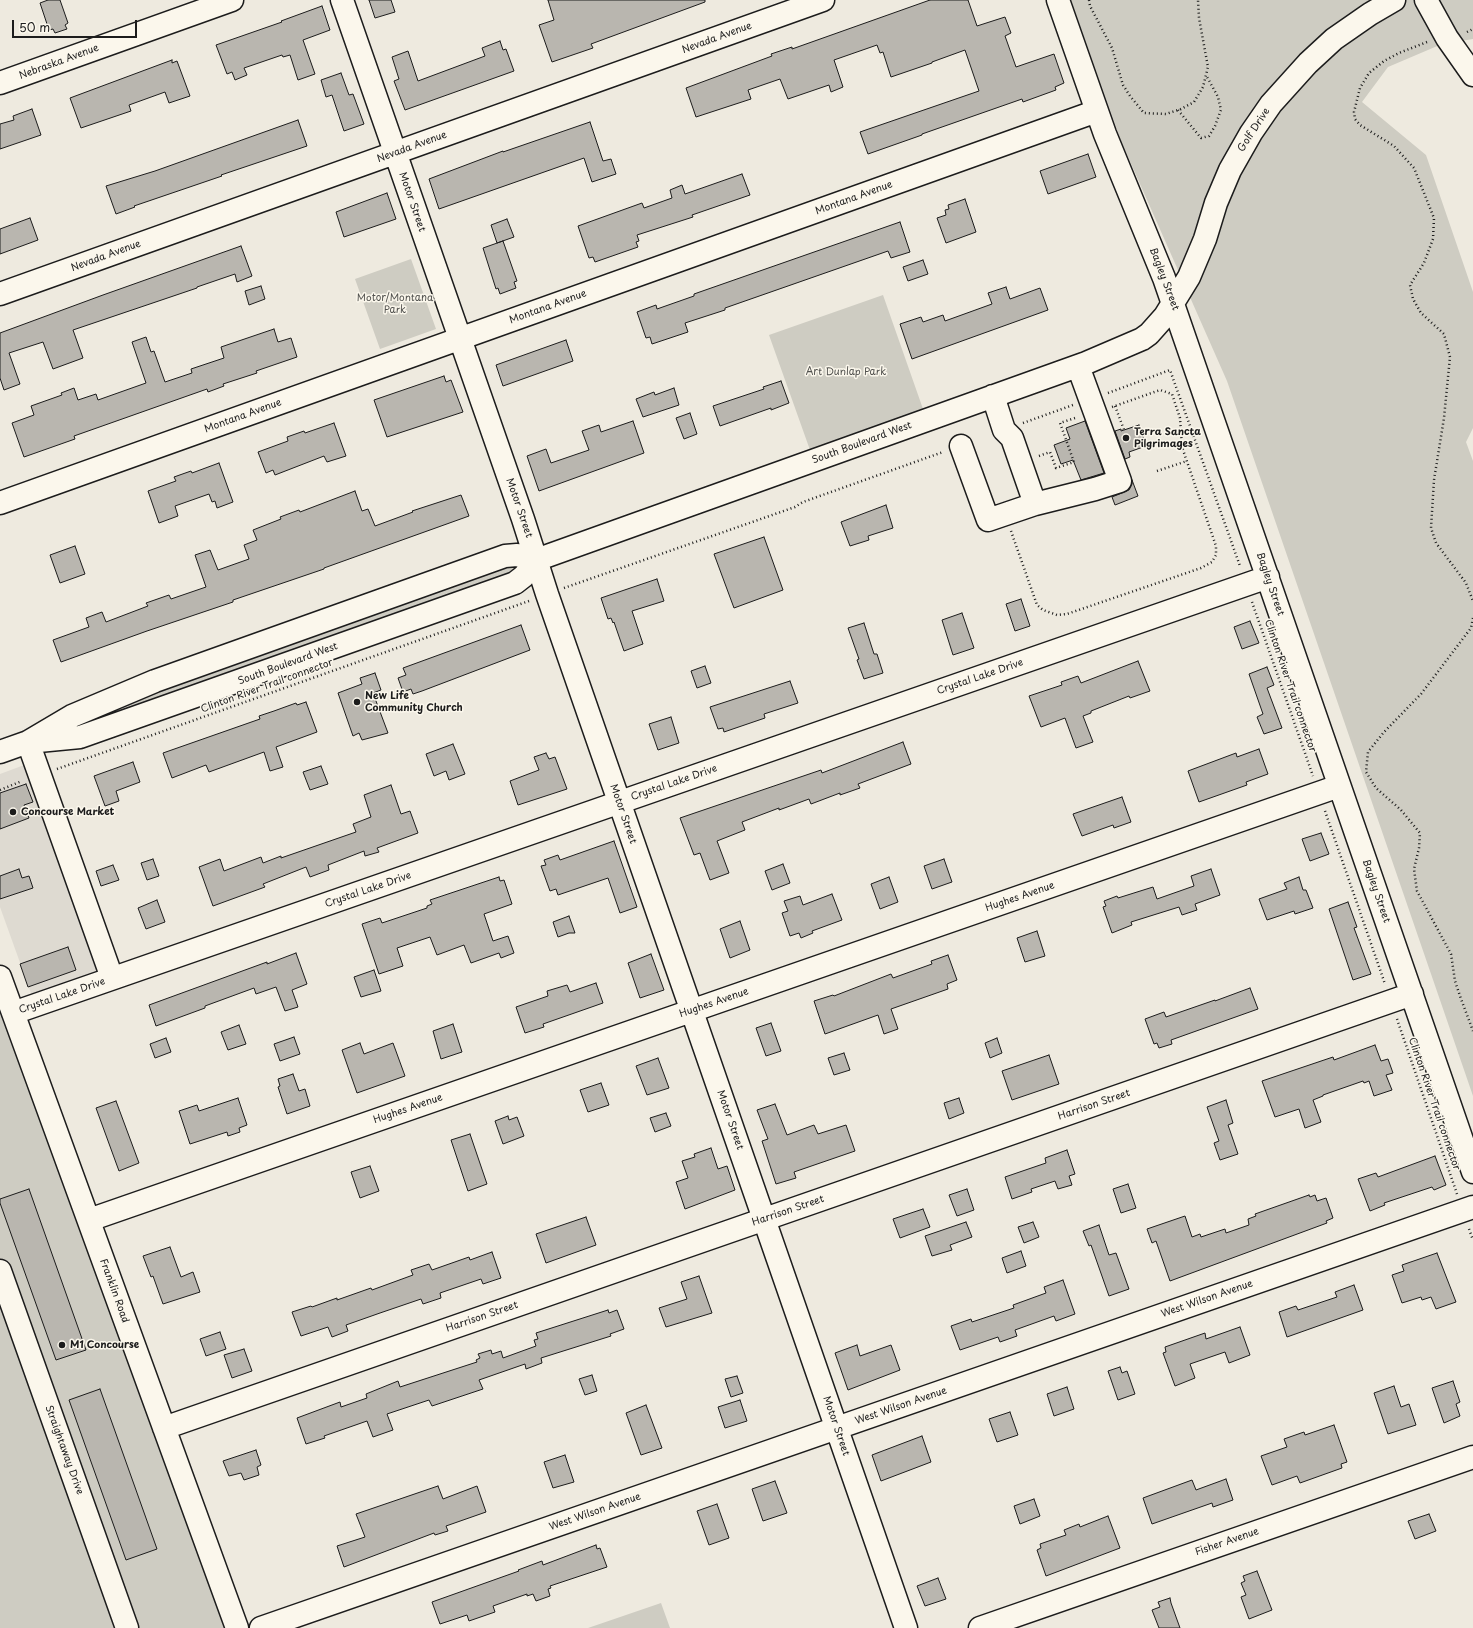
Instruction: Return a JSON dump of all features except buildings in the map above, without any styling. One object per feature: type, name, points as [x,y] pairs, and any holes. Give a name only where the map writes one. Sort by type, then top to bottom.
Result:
[{"type":"street","name":"Nebraska Avenue","points":[[0,83],[232,0]]},
{"type":"street","name":"Motor Street","points":[[342,0],[396,152],[619,802],[906,1628]]},
{"type":"street","name":"Nevada Avenue","points":[[0,294],[823,0]]},
{"type":"street","name":"Bagley Street","points":[[1058,0],[1097,111],[1173,303],[1473,1172]]},
{"type":"street","name":"Golf Drive","points":[[1173,303],[1189,277],[1205,239],[1216,203],[1230,170],[1248,138],[1267,110],[1294,77],[1321,51],[1352,26],[1394,0]]},
{"type":"street","points":[[1426,0],[1447,38],[1473,75]]},
{"type":"street","name":"Montana Avenue","points":[[0,503],[1097,111]]},
{"type":"street","name":"South Boulevard West","points":[[28,742],[80,737],[515,583],[524,576],[536,560],[1078,366],[1142,340],[1156,327],[1173,303]]},
{"type":"street","points":[[961,446],[988,520],[1035,504],[1095,490],[1120,481],[1085,415],[1078,366]]},
{"type":"street","points":[[992,396],[1004,430],[1012,438],[1035,504]]},
{"type":"street","name":"South Boulevard West","points":[[0,752],[28,742],[72,716],[155,681],[505,556],[517,555],[536,560]]},
{"type":"street","name":"Crystal Lake Drive","points":[[13,1013],[1268,577]]},
{"type":"street","points":[[28,742],[112,978]]},
{"type":"street","name":"Hughes Avenue","points":[[89,1220],[1339,786]]},
{"type":"street","name":"Franklin Road","points":[[0,977],[236,1628]]},
{"type":"street","name":"Harrison Street","points":[[164,1428],[1412,994]]},
{"type":"street","name":"West Wilson Avenue","points":[[261,1628],[1467,1211]]},
{"type":"street","name":"Straightaway Drive","points":[[0,1271],[128,1628]]},
{"type":"street","name":"Fisher Avenue","points":[[980,1628],[1473,1457]]},
{"type":"path","points":[[1089,0],[1090,6],[1112,48],[1123,85],[1130,96],[1144,113],[1166,114],[1194,102],[1203,87],[1208,67],[1199,18],[1198,0]]},
{"type":"path","points":[[1473,29],[1455,37],[1421,44],[1384,61],[1369,73],[1360,88],[1354,112],[1355,119],[1360,125],[1394,146],[1414,168],[1434,218],[1433,239],[1424,263],[1410,285],[1413,300],[1421,313],[1444,334],[1450,357],[1444,418],[1434,480],[1431,528],[1436,542],[1466,583],[1473,601]]},
{"type":"path","points":[[1178,110],[1201,138],[1209,136],[1215,126],[1221,110],[1218,98],[1206,75]]},
{"type":"path","points":[[1005,515],[1037,605],[1043,610],[1052,614],[1067,614],[1201,568],[1212,562],[1216,555],[1216,546],[1182,447],[1180,418],[1172,394],[1160,390],[1060,423],[1074,462],[1056,468],[1050,452],[1020,462]]},
{"type":"path","points":[[1115,406],[1124,430]]},
{"type":"path","points":[[1157,470],[1187,460]]},
{"type":"path","name":"Clinton River Trail connector","points":[[0,790],[532,600]]},
{"type":"path","name":"Clinton River Trail connector","points":[[1251,600],[1315,782]]},
{"type":"path","points":[[1473,618],[1471,628],[1421,694],[1384,732],[1368,752],[1366,772],[1376,788],[1401,810],[1420,833],[1419,848],[1414,869],[1417,891],[1451,954],[1457,987],[1473,1031]]},
{"type":"path","points":[[1324,809],[1386,986]]},
{"type":"path","name":"Clinton River Trail connector","points":[[1396,1017],[1467,1211],[1473,1240]]},
{"type":"shaded area","points":[[27,764],[102,971],[32,996],[0,907],[0,774]]},
{"type":"green space","points":[[1071,0],[1473,0],[1473,39],[1442,44],[1388,67],[1362,102],[1426,155],[1473,292],[1473,428],[1466,442],[1473,461],[1473,1096],[1227,381],[1121,141]]},
{"type":"green space","name":"Motor/Montana Park","points":[[411,259],[436,329],[380,349],[355,279]]},
{"type":"green space","name":"Art Dunlap Park","points":[[883,295],[923,409],[810,450],[769,335]]},
{"type":"green space","points":[[514,564],[516,571],[76,728],[152,690]]},
{"type":"green space","name":"M1 Concourse","points":[[0,1000],[226,1628],[0,1628]]},
{"type":"green space","points":[[661,1603],[670,1628],[588,1628]]},
{"type":"place","name":"Terra Sancta Pilgrimages","points":[[1126,438]]},
{"type":"place","name":"New Life Community Church","points":[[357,702]]},
{"type":"place","name":"Concourse Market","points":[[13,812]]},
{"type":"place","name":"M1 Concourse","points":[[62,1345]]}]
